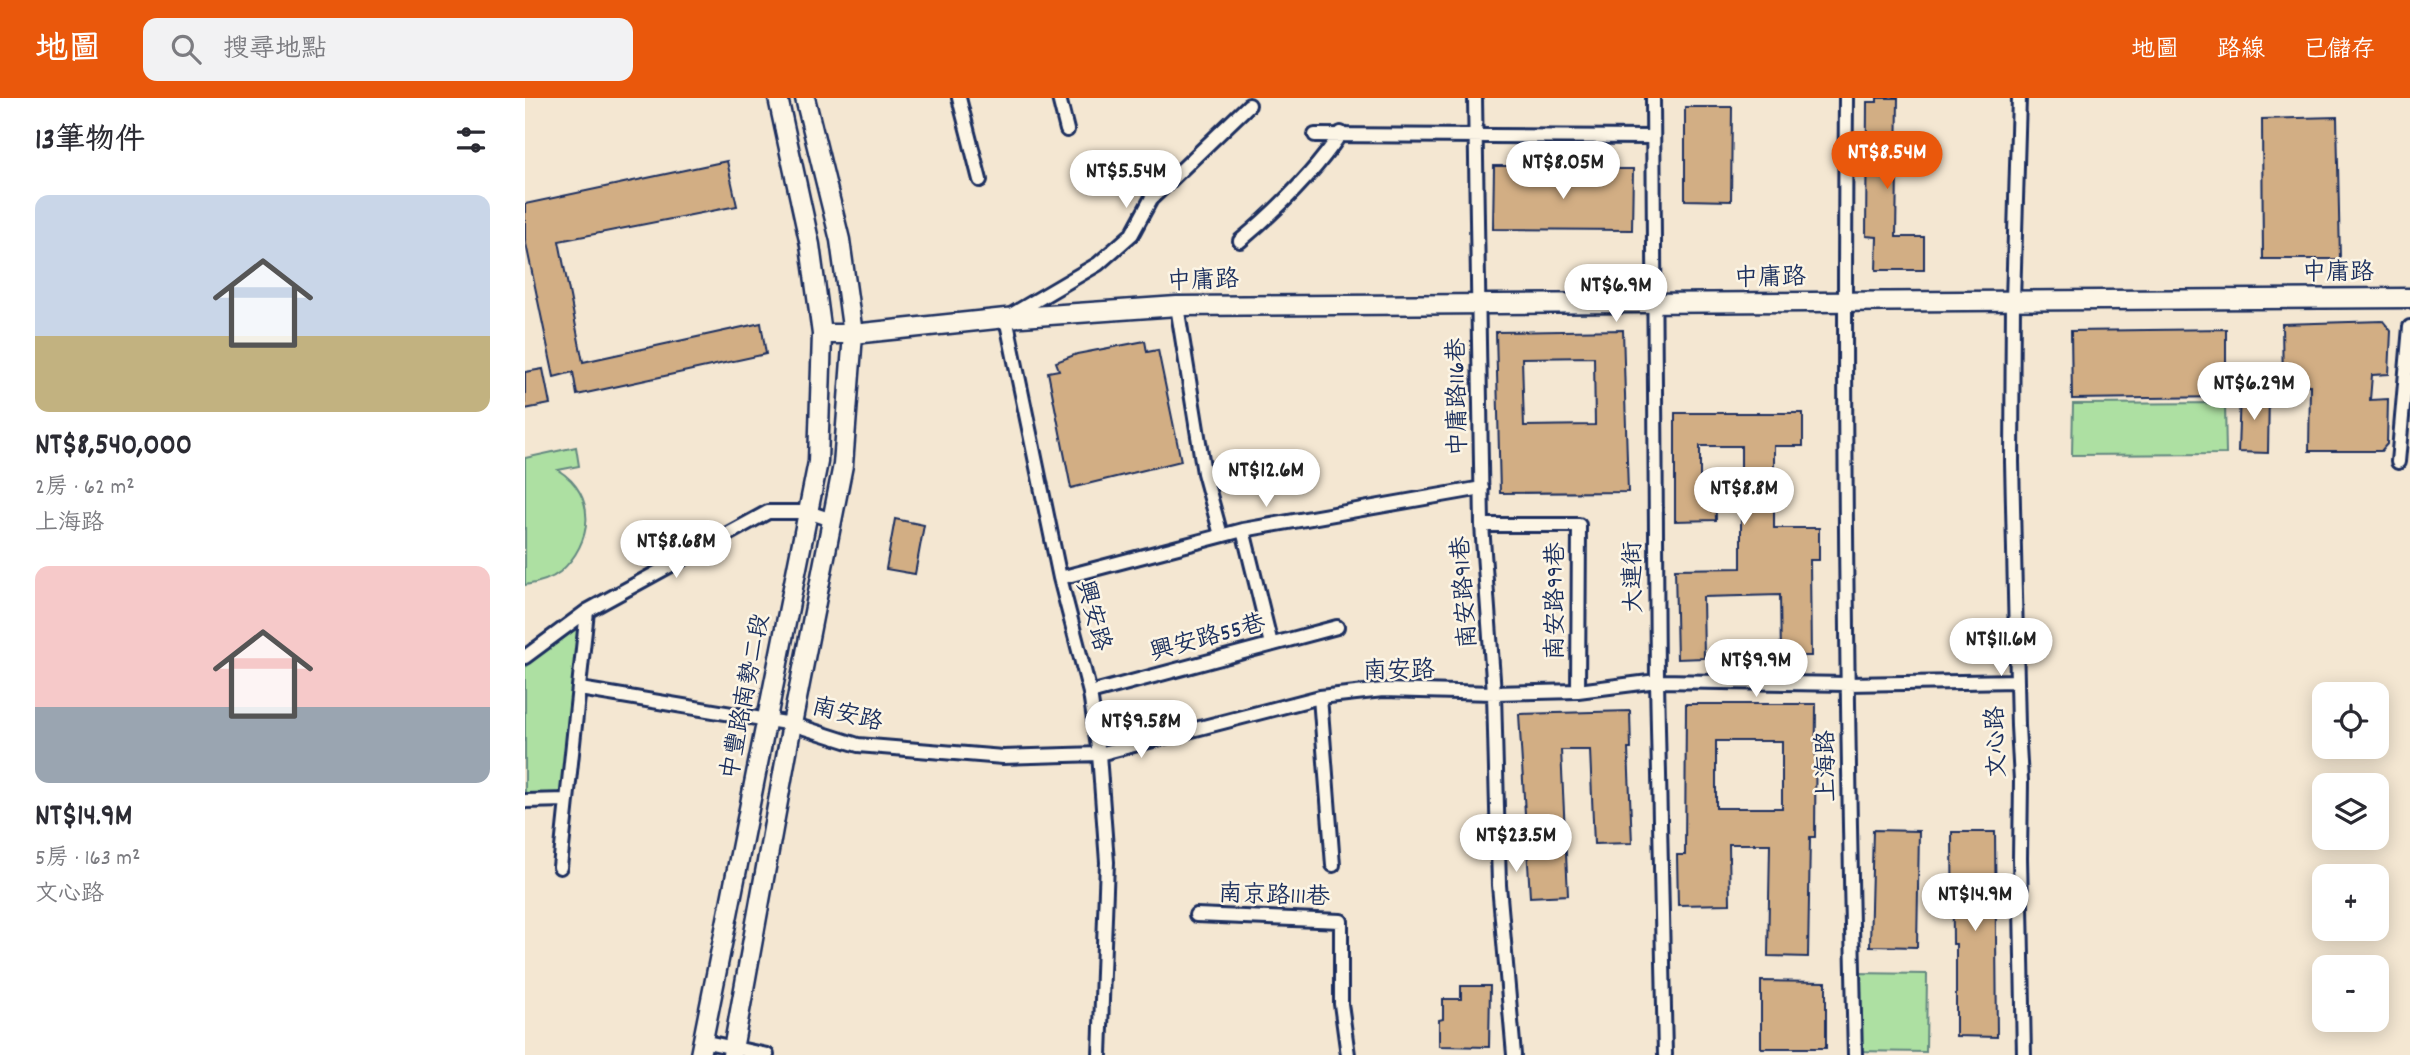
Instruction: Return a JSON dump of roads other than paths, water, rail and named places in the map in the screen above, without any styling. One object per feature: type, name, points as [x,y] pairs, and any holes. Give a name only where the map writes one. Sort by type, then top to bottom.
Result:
[{"type":"main road","name":"中豐路南勢二段","points":[[701,1048],[818,462],[822,334],[810,245],[778,98]]},
{"type":"main road","name":"中豐路南勢二段","points":[[733,1052],[792,724],[843,466],[853,334],[840,240],[805,98]]},
{"type":"main road","name":"中庸路","points":[[822,334],[853,334],[1006,318],[1177,306],[2410,298]]},
{"type":"street","points":[[960,98],[979,180]]},
{"type":"street","points":[[1059,98],[1067,130]]},
{"type":"street","name":"中庸路116巷","points":[[1475,98],[1482,488]]},
{"type":"street","name":"大連街","points":[[1653,98],[1657,681],[1665,1055]]},
{"type":"street","name":"上海路","points":[[1846,98],[1844,302],[1855,1055]]},
{"type":"street","name":"文心路","points":[[2019,98],[2012,462],[2021,781],[2020,885],[2024,1055]]},
{"type":"street","name":"中庸路","points":[[1006,318],[1098,264],[1132,234],[1151,199],[1249,105]]},
{"type":"street","points":[[1240,241],[1267,218],[1320,164],[1341,133]]},
{"type":"street","points":[[1315,135],[1341,133],[1476,137],[1653,137]]},
{"type":"street","points":[[1177,306],[1204,473],[1221,535]]},
{"type":"street","name":"興安路","points":[[1006,318],[1060,578],[1090,693],[1099,754],[1107,862],[1100,1055]]},
{"type":"street","points":[[2398,462],[2410,327]]},
{"type":"street","points":[[1060,578],[1243,530],[1482,488]]},
{"type":"street","name":"南安路91巷","points":[[1482,488],[1482,525],[1495,694],[1499,885],[1514,1055]]},
{"type":"street","points":[[525,657],[587,611],[768,512],[808,512],[832,520]]},
{"type":"street","name":"南安路99巷","points":[[1482,525],[1579,526],[1578,691]]},
{"type":"street","points":[[1243,530],[1271,644]]},
{"type":"street","points":[[560,867],[587,611]]},
{"type":"street","name":"興安路55巷","points":[[1090,693],[1337,627]]},
{"type":"street","name":"南安路","points":[[580,689],[792,724],[858,745],[1003,757],[1099,754],[1320,697],[1383,690],[1495,694],[1578,691],[1657,681],[1848,684],[2017,681]]},
{"type":"street","points":[[1320,697],[1333,864]]},
{"type":"street","points":[[525,801],[567,800]]},
{"type":"street","name":"南京路111巷","points":[[1196,915],[1341,921],[1341,1004],[1348,1055]]},
{"type":"street","points":[[701,1048],[767,1055]]}]
